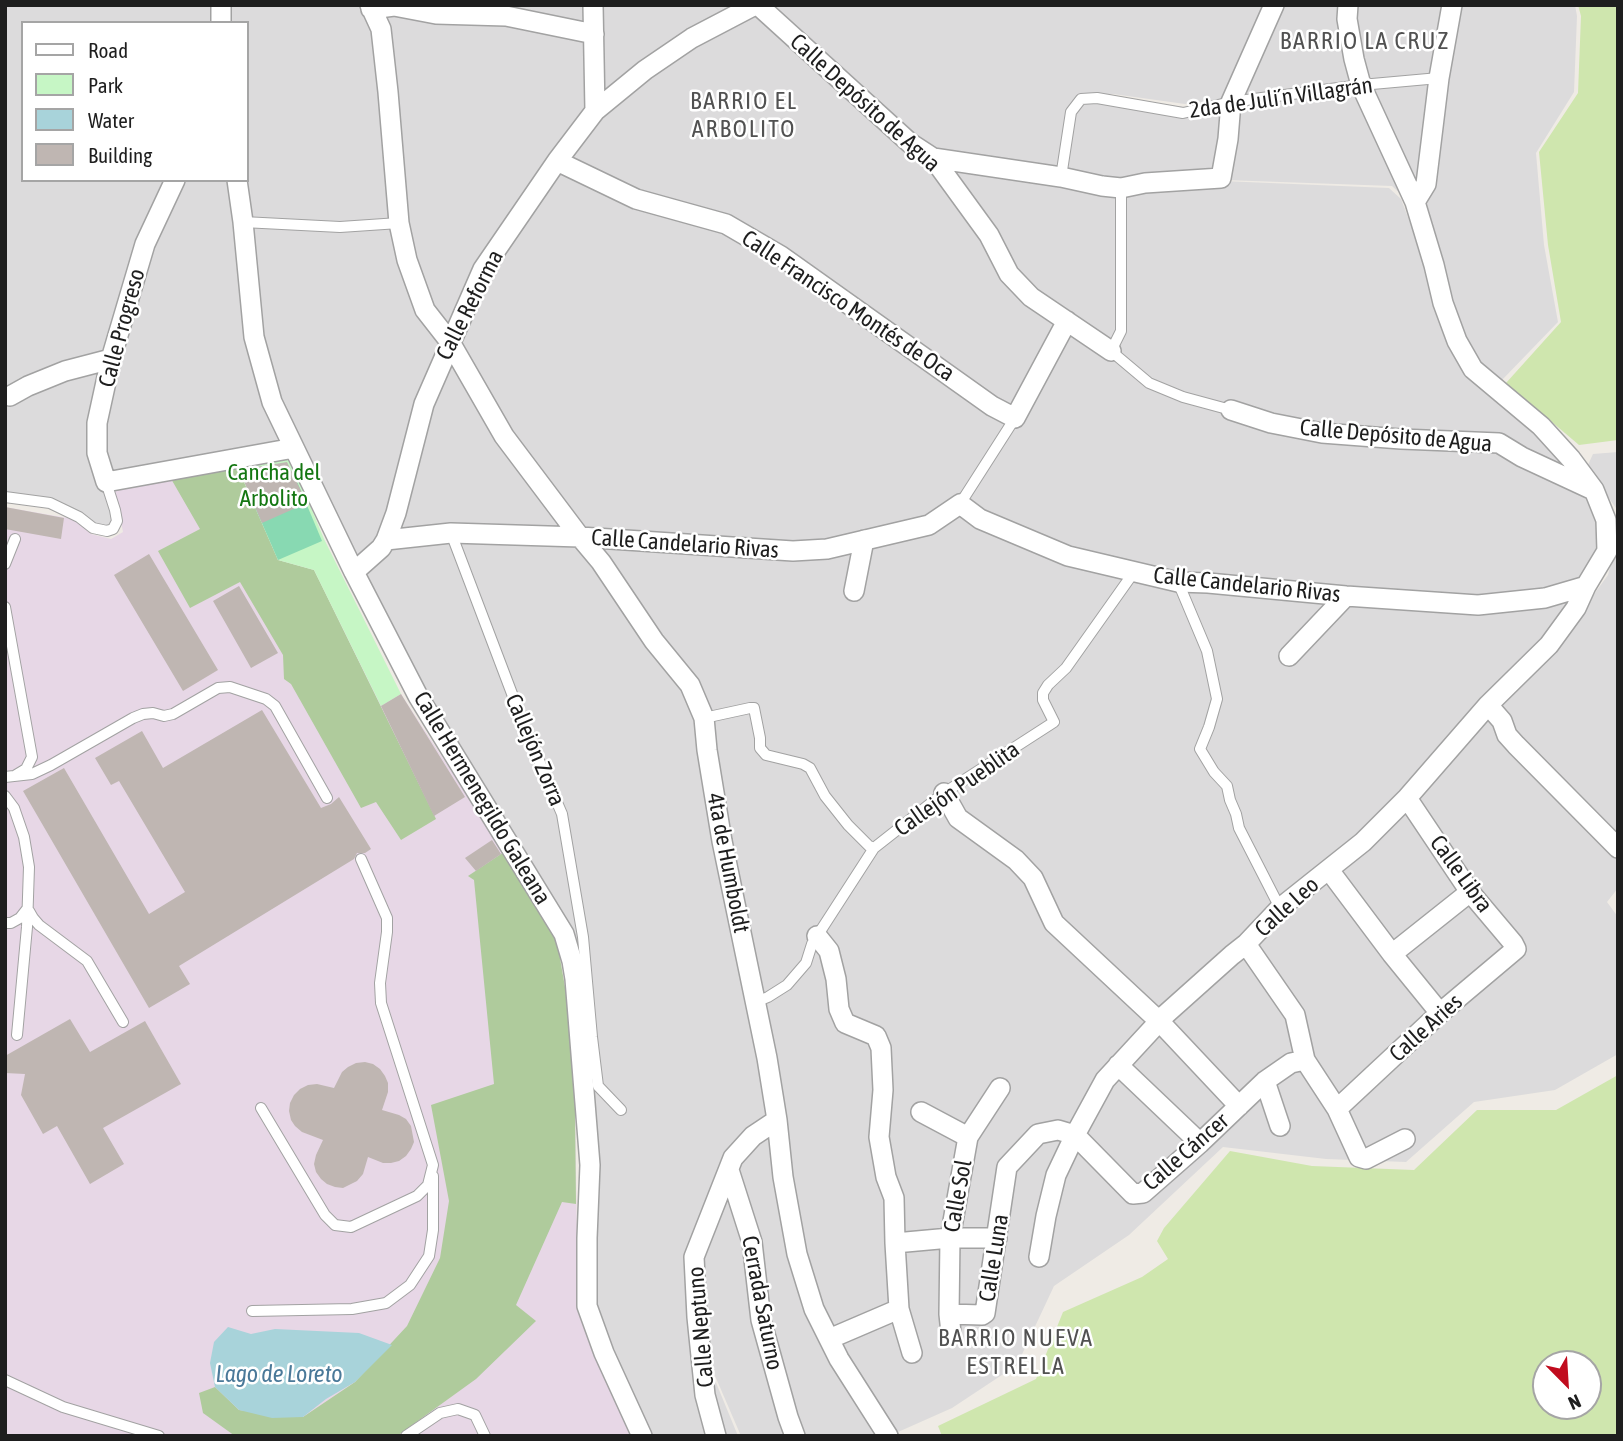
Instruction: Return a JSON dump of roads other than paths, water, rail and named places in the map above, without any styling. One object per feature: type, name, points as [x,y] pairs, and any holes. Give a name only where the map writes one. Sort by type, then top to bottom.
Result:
[{"type":"street","points":[[593,5],[595,111]]},
{"type":"street","name":"Calle Reforma","points":[[354,572],[381,548],[386,540],[396,513],[424,404],[483,269],[557,161],[595,111],[645,70],[692,38],[757,5]]},
{"type":"street","name":"Calle Depósito de Agua","points":[[757,5],[910,143],[933,158],[989,234],[1009,274],[1031,297],[1111,351]]},
{"type":"street","points":[[933,158],[1062,177],[1102,187],[1121,188],[1145,183],[1221,178],[1231,102],[1274,5]]},
{"type":"street","name":"Calle Leo","points":[[1039,1257],[1056,1175],[1105,1080],[1159,1021],[1246,944],[1280,908],[1363,842],[1408,798],[1488,705],[1549,645],[1576,608],[1607,551],[1606,520],[1594,491],[1571,459],[1541,426],[1473,369],[1457,341],[1443,303],[1415,202],[1361,85],[1347,19],[1348,5]]},
{"type":"street","points":[[1415,202],[1426,184],[1438,78],[1452,5]]},
{"type":"street","points":[[371,7],[394,6],[436,15],[506,16],[594,34]]},
{"type":"street","name":"4ta de Humboldt","points":[[371,7],[381,29],[398,223],[407,260],[425,310],[450,342],[504,436],[601,562],[654,641],[690,685],[704,718],[722,841],[767,1058],[783,1177],[797,1254],[814,1308],[829,1339],[888,1436]]},
{"type":"street","name":"Calle Francisco Montés de Oca","points":[[557,161],[636,199],[726,224],[781,256],[992,406],[1015,418]]},
{"type":"street","name":"Calle Progreso","points":[[106,482],[97,453],[97,423],[111,359],[145,244],[174,182]]},
{"type":"street","name":"Calle Hermenegildo Galeana","points":[[237,182],[254,337],[272,402],[354,572],[418,696],[564,934],[572,961],[581,977],[590,1165],[587,1306],[604,1353],[642,1436]]},
{"type":"street","points":[[1015,418],[1067,321]]},
{"type":"street","points":[[10,396],[65,371],[111,359]]},
{"type":"street","name":"Calle Depósito de Agua","points":[[1231,410],[1271,423],[1322,433],[1499,443],[1522,457],[1594,491]]},
{"type":"street","points":[[106,482],[294,448]]},
{"type":"street","name":"Calle Candelario Rivas","points":[[386,540],[451,533],[580,537],[793,551],[827,550],[929,525],[960,504],[980,519],[1068,556],[1178,582],[1478,605],[1545,598],[1586,586]]},
{"type":"street","points":[[854,591],[864,540]]},
{"type":"street","points":[[1289,656],[1346,596]]},
{"type":"street","points":[[1488,705],[1502,720],[1507,734],[1516,745],[1618,848]]},
{"type":"street","points":[[944,793],[958,818],[1016,860],[1033,878],[1055,923],[1159,1021],[1239,1106]]},
{"type":"street","name":"Calle Libra","points":[[1408,798],[1470,892],[1516,949]]},
{"type":"street","points":[[1329,870],[1440,1013]]},
{"type":"street","points":[[1392,954],[1470,892]]},
{"type":"street","points":[[817,936],[830,951],[839,1009],[845,1023],[876,1036],[881,1048],[883,1090],[879,1138],[886,1177],[894,1198],[899,1309],[912,1353]]},
{"type":"street","points":[[1246,944],[1295,1015],[1305,1060],[1338,1109],[1359,1157],[1366,1158],[1405,1139]]},
{"type":"street","name":"Calle Aries","points":[[1338,1109],[1440,1013],[1516,949]]},
{"type":"street","name":"Calle Cáncer","points":[[1075,1135],[1133,1194],[1143,1193],[1265,1082],[1291,1063],[1305,1060]]},
{"type":"street","points":[[1118,1065],[1200,1143]]},
{"type":"street","points":[[1265,1082],[1280,1126]]},
{"type":"street","name":"Calle Sol","points":[[950,1324],[950,1238],[968,1137],[1000,1088]]},
{"type":"street","points":[[921,1112],[968,1137]]},
{"type":"street","name":"Calle Neptuno","points":[[716,1436],[705,1395],[694,1257],[733,1158],[753,1136],[777,1120]]},
{"type":"street","name":"Calle Luna","points":[[950,1324],[985,1313],[1007,1167],[1038,1134],[1058,1130],[1075,1135]]},
{"type":"street","name":"Cerrada Saturno","points":[[729,1170],[752,1242],[761,1320],[795,1436]]},
{"type":"street","points":[[895,1243],[950,1238],[997,1238]]},
{"type":"street","points":[[829,1339],[899,1309]]},
{"type":"lane","name":"2da de Juli´n Villagrán","points":[[1062,177],[1070,112],[1081,99],[1097,98],[1183,113],[1231,102],[1438,78]]},
{"type":"lane","points":[[1121,188],[1121,331],[1111,351],[1149,383],[1183,397],[1231,410]]},
{"type":"lane","points":[[243,222],[340,227],[398,223]]},
{"type":"lane","points":[[960,504],[1015,418]]},
{"type":"lane","points":[[5,497],[50,503],[79,517],[93,528],[107,531],[113,529],[117,522],[106,482]]},
{"type":"lane","name":"Callejón Zorra","points":[[451,533],[525,728],[562,814],[583,937],[581,977],[598,1086],[621,1110]]},
{"type":"lane","points":[[5,565],[15,539]]},
{"type":"lane","name":"Callejón Pueblita","points":[[756,1002],[787,985],[806,963],[812,944],[874,848],[944,793],[1054,722],[1043,700],[1043,693],[1066,668],[1134,572]]},
{"type":"lane","points":[[1178,582],[1207,651],[1217,699],[1200,749],[1214,772],[1227,786],[1239,828],[1280,908]]},
{"type":"lane","points":[[5,607],[32,757],[26,769],[9,777]]},
{"type":"lane","points":[[9,777],[32,774],[51,765],[133,718],[143,714],[173,714],[218,688],[230,687],[266,699],[275,706],[327,799]]},
{"type":"lane","points":[[704,718],[754,708],[760,748],[766,755],[810,768],[825,796],[848,825],[874,848]]},
{"type":"lane","points":[[5,796],[14,808],[24,837],[29,867],[17,1035]]},
{"type":"lane","points":[[252,1311],[352,1309],[386,1303],[410,1285],[429,1256],[433,1230],[433,1165],[381,1003],[380,983],[387,918],[360,859]]},
{"type":"lane","points":[[5,923],[20,918],[28,908]]},
{"type":"lane","points":[[28,908],[39,925],[87,961],[123,1021]]},
{"type":"lane","points":[[261,1108],[325,1215],[335,1225],[351,1227],[417,1196],[428,1185],[433,1165]]},
{"type":"lane","points":[[5,1380],[63,1407],[159,1436]]},
{"type":"lane","points":[[406,1436],[440,1413],[458,1409],[475,1415],[485,1436]]},
{"type":"water","name":"Lago de Loreto","points":[[228,1327],[251,1334],[275,1329],[359,1333],[392,1345],[355,1382],[303,1417],[272,1418],[239,1410],[215,1387],[210,1363],[214,1342]]},
{"type":"district","name":"BARRIO LA CRUZ","points":[[1365,41]]},
{"type":"district","name":"BARRIO EL ARBOLITO","points":[[744,115]]},
{"type":"district","name":"BARRIO NUEVA ESTRELLA","points":[[1016,1352]]},
{"type":"park label","name":"Cancha del Arbolito","points":[[274,486]]}]
